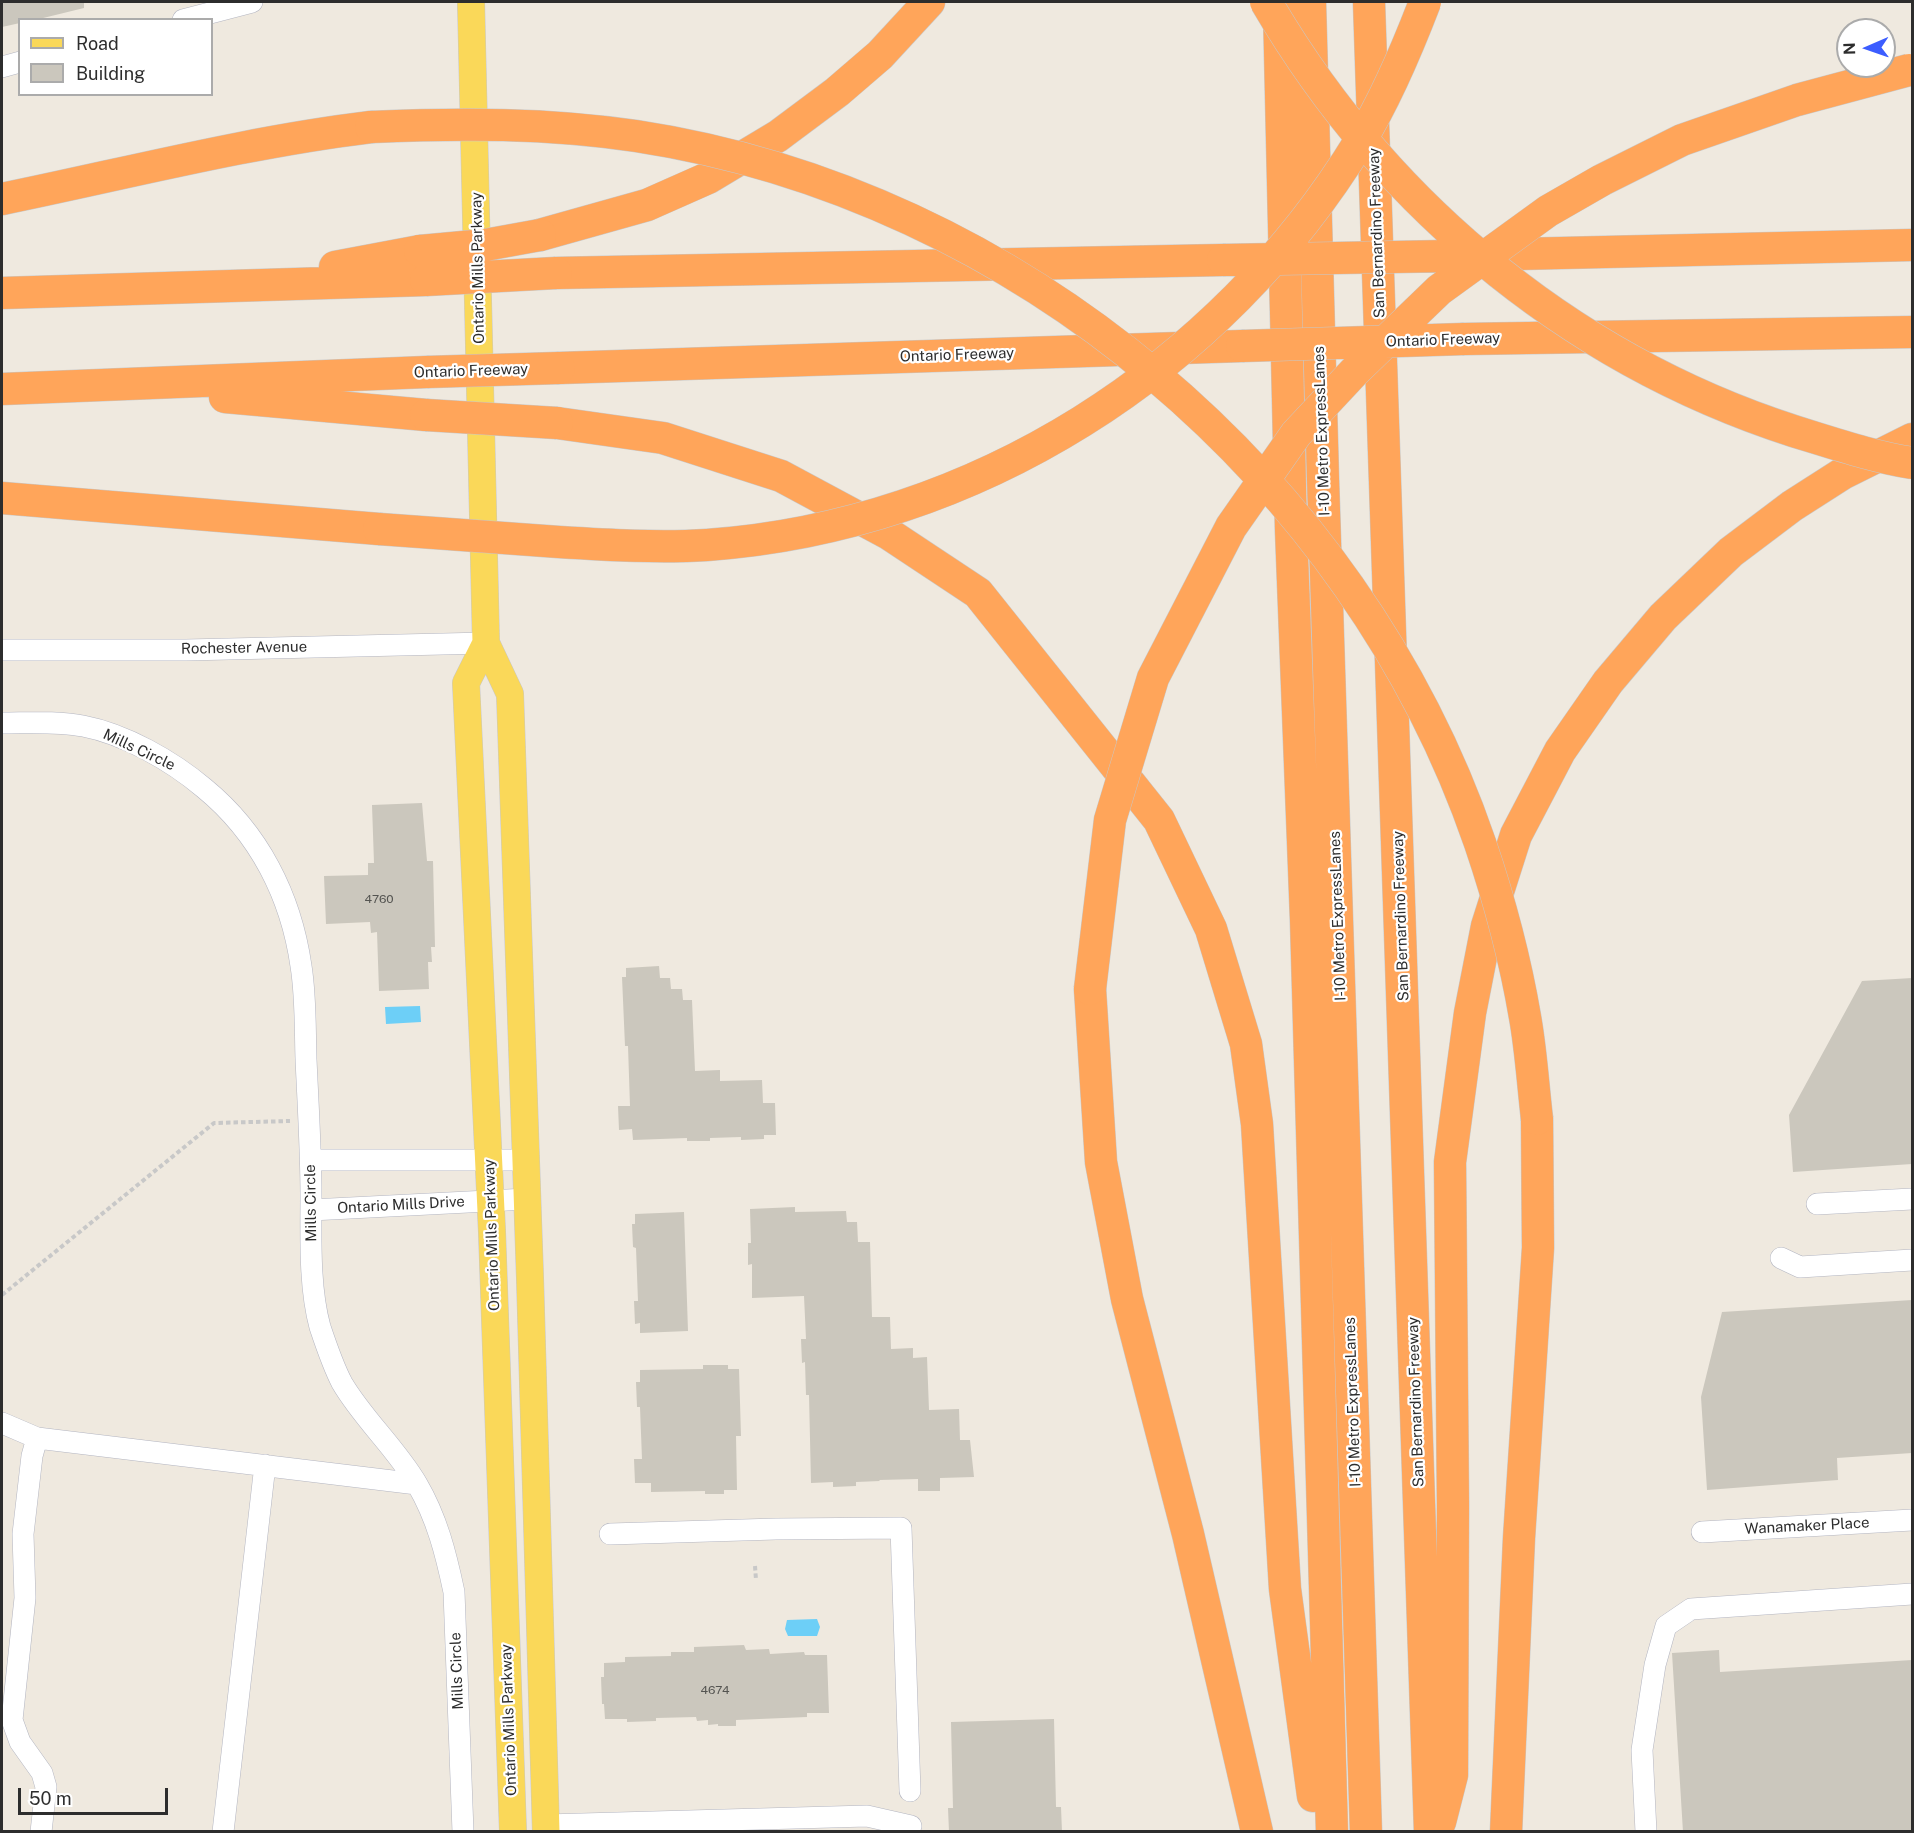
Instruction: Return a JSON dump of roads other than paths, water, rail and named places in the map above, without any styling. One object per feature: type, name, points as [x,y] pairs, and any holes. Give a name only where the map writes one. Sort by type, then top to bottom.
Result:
[{"type":"highway","points":[[423,265],[485,245],[540,235],[647,205],[708,178],[778,136],[837,92],[880,55],[929,2]]},
{"type":"highway","points":[[1266,2],[1323,90],[1380,160],[1440,224],[1537,303],[1613,352],[1690,393],[1773,426],[1858,451],[1912,463]]},
{"type":"highway","points":[[1278,2],[1291,530],[1307,944],[1332,1832]]},
{"type":"highway","name":"I-10 Metro ExpressLanes","points":[[1310,2],[1366,1832]]},
{"type":"highway","name":"San Bernardino Freeway","points":[[1369,2],[1430,1832]]},
{"type":"highway","points":[[2,498],[621,546],[706,545],[794,534],[883,512],[963,484],[1042,446],[1124,395],[1196,337],[1258,278],[1314,208],[1360,141],[1403,59],[1425,2]]},
{"type":"highway","points":[[1257,1832],[1188,1534],[1127,1299],[1101,1162],[1090,989],[1110,820],[1153,678],[1231,527],[1296,434],[1354,372],[1439,290],[1548,211],[1593,185],[1682,140],[1797,100],[1911,70]]},
{"type":"highway","points":[[2,199],[241,148],[371,128],[462,123],[563,127],[638,136],[724,154],[810,179],[913,221],[974,251],[1048,294],[1120,346],[1191,405],[1248,463],[1313,537],[1366,611],[1405,676],[1447,760],[1479,841],[1505,923],[1525,1018],[1537,1119],[1538,1248],[1519,1538],[1506,1832]]},
{"type":"highway","points":[[2,293],[234,287],[423,265],[556,273],[1912,245]]},
{"type":"highway","name":"Ontario Freeway","points":[[2,389],[427,372],[1464,339],[1912,332]]},
{"type":"highway","points":[[102,386],[426,415],[557,423],[663,438],[781,476],[889,534],[978,593],[1159,820],[1211,930],[1246,1044],[1257,1124],[1285,1589],[1318,1832]]},
{"type":"highway","points":[[1437,1832],[1452,1774],[1453,1505],[1450,1162],[1478,969],[1487,926],[1515,835],[1560,751],[1608,682],[1664,616],[1731,552],[1792,506],[1842,474],[1912,439]]},
{"type":"main road","name":"Ontario Mills Parkway","points":[[471,2],[486,643],[510,694],[546,1828]]},
{"type":"main road","name":"Ontario Mills Parkway","points":[[486,643],[466,683],[489,1160],[513,1832]]},
{"type":"street","points":[[191,18],[252,2]]},
{"type":"street","points":[[2,67],[18,63]]},
{"type":"street","name":"Rochester Avenue","points":[[2,650],[186,650],[486,643]]},
{"type":"street","name":"Mills Circle","points":[[2,723],[82,726],[113,734],[186,772],[239,821],[259,848],[288,906],[296,937],[304,993],[311,1210],[320,1326],[342,1383],[417,1484],[441,1537],[454,1592],[463,1832]]},
{"type":"street","points":[[311,1160],[526,1160]]},
{"type":"street","name":"Ontario Mills Drive","points":[[311,1210],[527,1199]]},
{"type":"street","points":[[1817,1203],[1912,1199]]},
{"type":"street","points":[[1781,1258],[1800,1267],[1912,1260]]},
{"type":"street","points":[[2,1423],[37,1438],[417,1484]]},
{"type":"street","points":[[37,1438],[32,1456],[23,1534],[25,1598],[12,1720],[20,1742],[42,1773],[46,1787],[41,1832]]},
{"type":"street","points":[[223,1832],[265,1465]]},
{"type":"street","name":"Wanamaker Place","points":[[1702,1532],[1912,1520]]},
{"type":"street","points":[[610,1534],[901,1528],[910,1791]]},
{"type":"street","points":[[1646,1832],[1642,1750],[1655,1665],[1666,1626],[1691,1609],[1912,1594]]},
{"type":"street","points":[[546,1828],[867,1816],[905,1830]]},
{"type":"water","points":[[420,1006],[421,1022],[386,1024],[385,1007]]},
{"type":"water","points":[[817,1619],[820,1627],[817,1636],[788,1636],[785,1629],[787,1620]]}]
